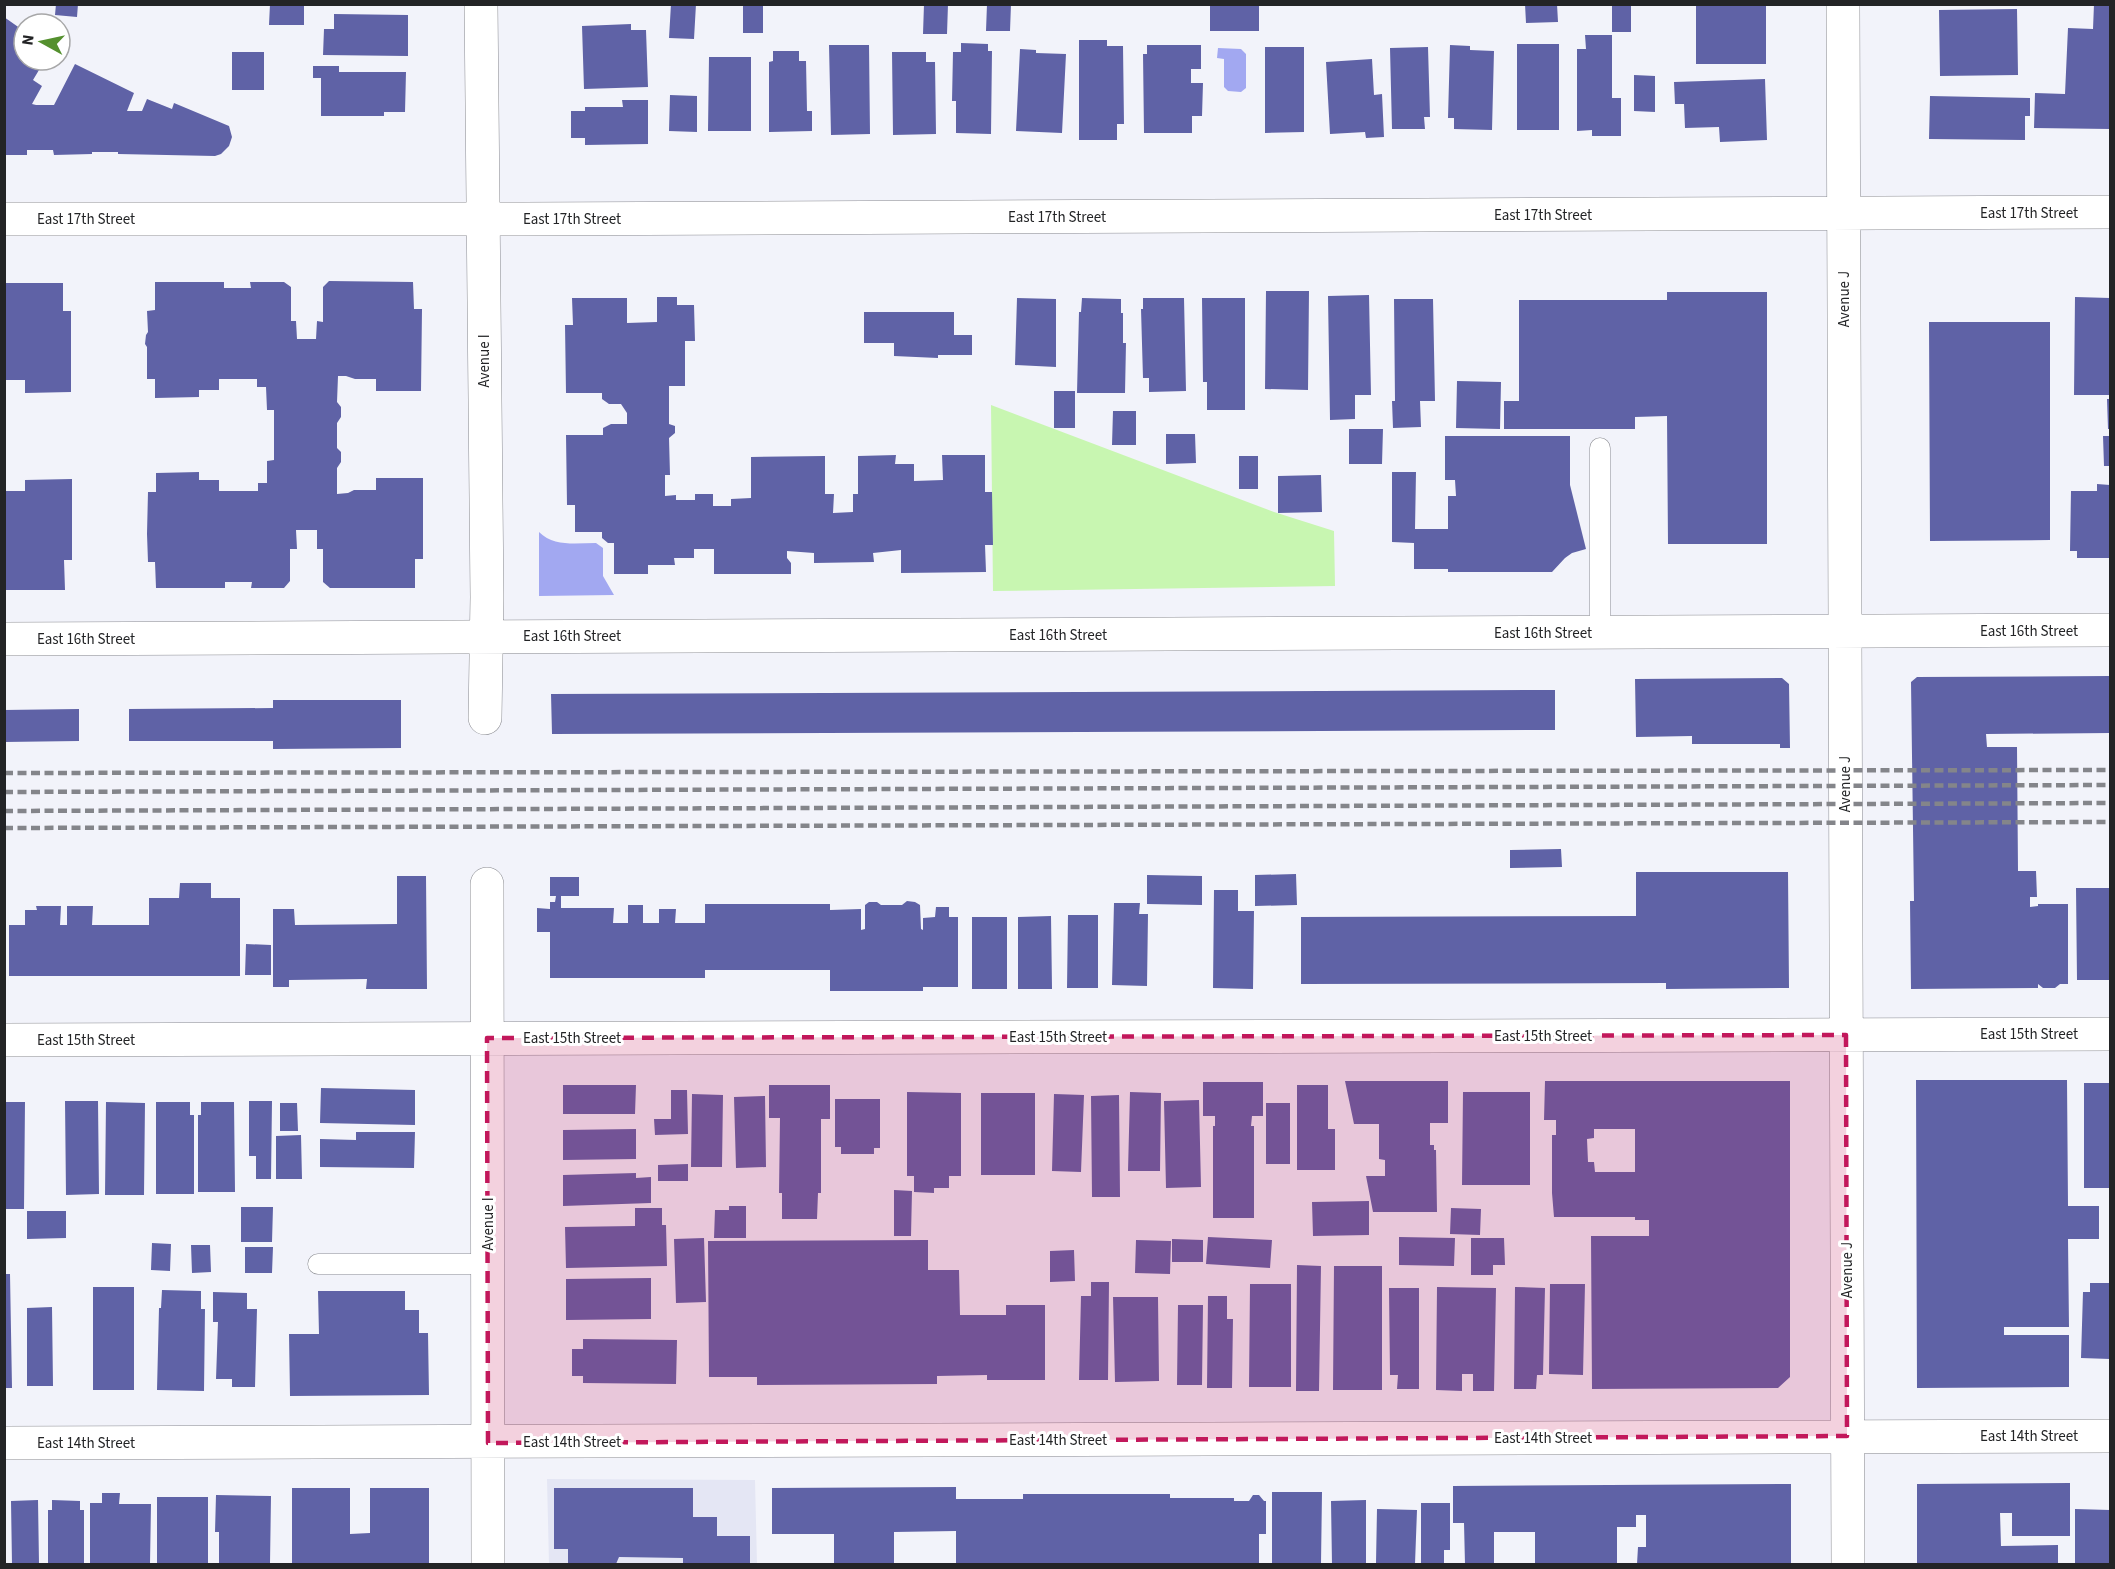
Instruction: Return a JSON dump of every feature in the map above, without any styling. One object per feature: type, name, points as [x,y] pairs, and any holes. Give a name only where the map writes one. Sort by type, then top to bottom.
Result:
[{"type":"street","name":"Avenue I","points":[[481,4],[486,718]]},
{"type":"street","name":"Avenue J","points":[[1843,4],[1848,1564]]},
{"type":"street","name":"East 17th Street","points":[[4,219],[2110,212]]},
{"type":"street","name":"East 16th Street","points":[[4,639],[2110,630]]},
{"type":"street","name":"Avenue I","points":[[487,884],[488,1564]]},
{"type":"street","name":"East 15th Street","points":[[4,1040],[2110,1034]]},
{"type":"street","name":"East 14th Street","points":[[4,1443],[2110,1436]]},
{"type":"lane","points":[[1600,448],[1600,633]]},
{"type":"lane","points":[[318,1264],[488,1264]]},
{"type":"highlighted area","points":[[1846,1035],[1847,1436],[488,1443],[487,1038]]},
{"type":"shaded area","points":[[547,1479],[755,1480],[757,1564],[549,1564]]},
{"type":"green space","points":[[991,405],[1274,512],[1334,531],[1335,586],[993,591]]},
{"type":"water","points":[[1218,48],[1241,49],[1246,54],[1246,88],[1241,92],[1228,91],[1224,87],[1224,59],[1217,58]]},
{"type":"water","points":[[539,532],[558,542],[596,543],[603,548],[603,576],[614,595],[539,596]]},
{"type":"building","points":[[56,4],[78,4],[77,17],[72,17],[72,12],[55,12]]},
{"type":"building","points":[[270,4],[304,4],[304,25],[269,25]]},
{"type":"building","points":[[671,4],[696,4],[694,39],[669,38]]},
{"type":"building","points":[[743,4],[763,4],[763,33],[743,33]]},
{"type":"building","points":[[924,4],[948,4],[947,34],[923,34]]},
{"type":"building","points":[[987,4],[1011,4],[1010,31],[986,31]]},
{"type":"building","points":[[1210,4],[1259,4],[1259,31],[1210,31]]},
{"type":"building","points":[[1525,4],[1557,4],[1558,22],[1526,23]]},
{"type":"building","points":[[1612,4],[1631,4],[1631,32],[1612,32]]},
{"type":"building","points":[[1696,4],[1766,4],[1766,64],[1696,64]]},
{"type":"building","points":[[2094,4],[2110,4],[2110,129],[2034,128],[2035,93],[2065,94],[2068,28],[2093,29]]},
{"type":"building","points":[[2017,9],[2018,75],[1940,76],[1939,10]]},
{"type":"building","points":[[334,14],[408,15],[408,56],[323,55],[324,29],[334,29]]},
{"type":"building","points":[[4,17],[12,23],[12,72],[38,72],[33,80],[42,86],[32,104],[54,105],[75,64],[134,93],[127,111],[142,111],[147,99],[172,109],[174,103],[229,126],[232,137],[229,146],[221,154],[215,156],[118,154],[118,152],[54,155],[53,150],[27,150],[27,155],[4,155]]},
{"type":"building","points":[[631,24],[631,30],[646,30],[648,87],[584,89],[582,26]]},
{"type":"building","points":[[1585,35],[1612,35],[1612,98],[1621,98],[1621,136],[1592,136],[1592,130],[1577,131],[1577,49],[1586,49]]},
{"type":"building","points":[[1079,40],[1107,40],[1107,46],[1123,46],[1124,124],[1117,124],[1117,140],[1079,140]]},
{"type":"building","points":[[961,43],[988,44],[988,51],[992,51],[991,134],[956,133],[956,101],[952,101],[953,52],[961,52]]},
{"type":"building","points":[[1517,44],[1559,44],[1559,130],[1517,130]]},
{"type":"building","points":[[829,45],[869,45],[870,134],[831,135]]},
{"type":"building","points":[[1147,45],[1201,45],[1201,69],[1191,69],[1191,83],[1203,83],[1202,116],[1192,116],[1192,133],[1144,133],[1143,54],[1147,54]]},
{"type":"building","points":[[1450,45],[1470,46],[1470,50],[1494,51],[1492,130],[1454,129],[1454,118],[1448,118]]},
{"type":"building","points":[[1265,47],[1304,47],[1304,132],[1265,133]]},
{"type":"building","points":[[1428,47],[1430,117],[1424,117],[1425,129],[1392,129],[1390,48]]},
{"type":"building","points":[[1020,49],[1036,50],[1036,53],[1066,54],[1062,133],[1016,131]]},
{"type":"building","points":[[773,51],[799,51],[799,61],[806,61],[807,111],[812,111],[812,131],[769,132],[769,62],[773,61]]},
{"type":"building","points":[[232,52],[264,52],[264,90],[232,90]]},
{"type":"building","points":[[892,52],[926,52],[926,62],[935,62],[936,134],[893,135]]},
{"type":"building","points":[[709,57],[751,57],[751,131],[708,131]]},
{"type":"building","points":[[1372,59],[1374,95],[1382,94],[1384,137],[1366,138],[1365,132],[1330,134],[1326,62]]},
{"type":"building","points":[[313,66],[339,66],[339,72],[406,72],[405,112],[384,112],[384,116],[321,116],[321,78],[313,78]]},
{"type":"building","points":[[1634,75],[1655,76],[1655,112],[1634,111]]},
{"type":"building","points":[[1765,79],[1767,140],[1720,142],[1719,127],[1685,128],[1684,104],[1675,104],[1674,82]]},
{"type":"building","points":[[670,95],[697,96],[697,132],[669,131]]},
{"type":"building","points":[[1930,96],[2030,98],[2030,116],[2025,116],[2025,140],[1929,139]]},
{"type":"building","points":[[622,100],[648,100],[648,144],[585,145],[585,138],[571,138],[571,111],[585,111],[585,107],[623,107]]},
{"type":"building","points":[[329,281],[413,282],[414,309],[422,309],[421,391],[376,391],[376,379],[338,376],[337,402],[341,407],[341,417],[337,423],[337,448],[341,452],[341,462],[337,468],[337,494],[354,490],[376,490],[376,478],[423,478],[423,559],[415,559],[415,588],[330,588],[323,582],[323,549],[317,549],[317,530],[296,530],[297,549],[290,549],[290,581],[284,588],[251,588],[252,582],[225,582],[225,588],[156,588],[155,562],[148,562],[147,534],[148,492],[156,492],[156,473],[199,472],[199,480],[219,480],[219,491],[258,491],[258,483],[267,483],[267,461],[274,460],[274,410],[267,410],[266,387],[257,387],[257,379],[219,379],[219,390],[199,390],[199,397],[155,398],[155,379],[147,379],[147,347],[145,344],[148,332],[147,311],[155,310],[155,282],[224,282],[224,288],[251,288],[250,282],[284,282],[291,287],[291,321],[296,321],[297,339],[316,339],[317,321],[323,322],[323,287]]},
{"type":"building","points":[[4,283],[63,283],[63,311],[71,311],[71,392],[25,393],[25,380],[4,380]]},
{"type":"building","points":[[1266,291],[1309,291],[1308,390],[1265,389]]},
{"type":"building","points":[[1667,292],[1767,292],[1767,544],[1668,544],[1667,416],[1635,417],[1635,429],[1504,429],[1504,401],[1519,401],[1519,300],[1667,300]]},
{"type":"building","points":[[1369,295],[1371,395],[1355,395],[1355,419],[1330,420],[1328,296]]},
{"type":"building","points":[[657,297],[677,297],[677,305],[694,305],[695,341],[685,341],[685,386],[669,386],[669,424],[675,426],[675,433],[669,438],[670,475],[665,475],[665,496],[676,495],[676,500],[695,500],[695,494],[713,494],[713,506],[731,506],[731,499],[751,498],[751,457],[825,456],[825,494],[834,494],[833,513],[853,512],[853,494],[858,494],[858,456],[896,455],[895,464],[914,464],[914,481],[943,480],[942,455],[985,455],[985,492],[992,492],[993,545],[985,545],[986,572],[901,573],[901,550],[873,553],[874,562],[814,563],[814,553],[787,551],[787,558],[791,563],[791,574],[714,574],[714,549],[694,549],[694,558],[674,558],[675,565],[648,565],[648,574],[614,574],[614,543],[608,543],[602,538],[602,532],[575,532],[575,505],[567,505],[566,435],[603,435],[603,428],[611,424],[627,424],[627,413],[621,404],[609,404],[602,399],[602,393],[566,393],[565,325],[573,325],[572,298],[627,298],[627,323],[657,322]]},
{"type":"building","points":[[2075,297],[2110,298],[2110,395],[2074,395]]},
{"type":"building","points":[[1017,298],[1056,299],[1056,367],[1015,365]]},
{"type":"building","points":[[1082,298],[1121,299],[1123,343],[1126,343],[1125,393],[1077,393],[1079,312],[1081,312]]},
{"type":"building","points":[[1143,298],[1184,298],[1186,391],[1149,392],[1149,378],[1143,378],[1141,309],[1143,309]]},
{"type":"building","points":[[1202,298],[1245,298],[1245,410],[1207,410],[1207,382],[1203,382]]},
{"type":"building","points":[[1394,299],[1433,299],[1435,401],[1420,401],[1421,427],[1393,428]]},
{"type":"building","points":[[864,312],[954,312],[954,335],[972,335],[972,355],[938,355],[938,358],[894,356],[894,343],[864,343]]},
{"type":"building","points":[[1929,322],[2050,322],[2050,540],[1930,541]]},
{"type":"building","points":[[1457,381],[1501,382],[1500,429],[1456,428]]},
{"type":"building","points":[[1054,391],[1075,391],[1075,428],[1054,428]]},
{"type":"building","points":[[2107,399],[2110,399],[2110,429],[2108,429]]},
{"type":"building","points":[[1113,411],[1136,411],[1136,445],[1112,445]]},
{"type":"building","points":[[1349,429],[1383,429],[1382,464],[1349,464]]},
{"type":"building","points":[[1166,434],[1195,434],[1196,463],[1166,464]]},
{"type":"building","points":[[1445,436],[1570,436],[1570,485],[1586,549],[1572,553],[1552,572],[1448,572],[1448,569],[1414,569],[1414,543],[1392,542],[1392,472],[1416,472],[1415,529],[1448,529],[1448,496],[1456,496],[1455,480],[1445,480]]},
{"type":"building","points":[[2103,436],[2110,436],[2110,466],[2104,466]]},
{"type":"building","points":[[1239,456],[1258,456],[1258,489],[1239,489]]},
{"type":"building","points":[[1321,475],[1322,512],[1278,513],[1278,476]]},
{"type":"building","points":[[72,479],[72,560],[64,560],[65,590],[4,590],[4,491],[25,491],[25,480]]},
{"type":"building","points":[[2097,484],[2110,485],[2110,558],[2077,558],[2077,551],[2070,551],[2071,491],[2097,491]]},
{"type":"building","points":[[2110,676],[2110,733],[1986,734],[1987,747],[2017,747],[2018,871],[2036,871],[2037,897],[2030,897],[2030,907],[2038,906],[2038,904],[2068,904],[2068,984],[2060,984],[2055,988],[2043,988],[2038,984],[2038,988],[1911,989],[1910,901],[1914,901],[1911,682],[1917,677]]},
{"type":"building","points":[[1782,678],[1789,684],[1790,748],[1780,748],[1780,744],[1692,744],[1692,736],[1636,737],[1635,679]]},
{"type":"building","points":[[1555,690],[1555,730],[552,734],[551,694]]},
{"type":"building","points":[[273,700],[401,700],[401,748],[273,749],[273,741],[129,741],[129,709],[273,708]]},
{"type":"building","points":[[79,709],[79,741],[4,742],[4,710]]},
{"type":"building","points":[[1561,849],[1562,867],[1510,868],[1510,850]]},
{"type":"building","points":[[1636,872],[1788,872],[1789,988],[1666,989],[1666,983],[1301,984],[1301,917],[1636,916]]},
{"type":"building","points":[[1296,874],[1297,905],[1255,906],[1255,875]]},
{"type":"building","points":[[1147,875],[1202,876],[1202,905],[1147,904]]},
{"type":"building","points":[[397,876],[426,876],[427,989],[366,989],[367,979],[289,980],[289,987],[273,987],[273,909],[294,909],[295,925],[397,924]]},
{"type":"building","points":[[550,877],[579,877],[579,896],[561,896],[561,908],[614,908],[613,923],[628,923],[628,905],[643,905],[643,923],[659,923],[659,909],[676,909],[675,923],[705,923],[705,904],[830,904],[830,910],[861,909],[861,930],[865,929],[865,905],[869,902],[877,902],[881,905],[902,905],[907,901],[920,905],[921,929],[923,930],[923,918],[935,917],[936,907],[949,907],[949,917],[958,917],[958,987],[923,987],[923,991],[830,991],[830,970],[705,970],[705,978],[550,978],[550,932],[537,932],[537,908],[550,909],[550,902],[555,902],[556,896],[550,896]]},
{"type":"building","points":[[180,883],[211,883],[211,898],[240,898],[240,976],[9,976],[9,925],[25,925],[25,910],[37,910],[36,906],[61,906],[60,925],[67,925],[67,906],[93,906],[92,925],[149,925],[149,898],[179,898]]},
{"type":"building","points":[[2076,888],[2110,888],[2110,980],[2077,980]]},
{"type":"building","points":[[1214,890],[1238,890],[1238,911],[1254,911],[1253,989],[1213,988]]},
{"type":"building","points":[[1114,903],[1140,903],[1139,914],[1148,914],[1147,986],[1112,985]]},
{"type":"building","points":[[1068,915],[1098,915],[1098,988],[1067,988]]},
{"type":"building","points":[[1051,916],[1052,989],[1018,989],[1018,917]]},
{"type":"building","points":[[972,917],[1007,917],[1007,989],[972,989]]},
{"type":"building","points":[[246,944],[271,945],[271,975],[245,975]]},
{"type":"building","points":[[1916,1080],[2067,1080],[2068,1206],[2099,1206],[2099,1239],[2068,1239],[2069,1327],[2004,1327],[2004,1335],[2069,1335],[2069,1387],[1917,1388]]},
{"type":"building","points":[[1345,1081],[1448,1081],[1448,1123],[1430,1123],[1430,1145],[1434,1145],[1434,1150],[1436,1150],[1437,1212],[1373,1212],[1366,1176],[1385,1176],[1385,1160],[1379,1159],[1379,1124],[1354,1124]]},
{"type":"building","points":[[1545,1081],[1790,1081],[1790,1377],[1778,1388],[1592,1389],[1591,1236],[1649,1236],[1649,1220],[1635,1220],[1635,1217],[1554,1217],[1552,1135],[1556,1135],[1556,1120],[1544,1120]],"holes":[[[1594,1129],[1635,1129],[1635,1172],[1595,1172],[1594,1162],[1588,1162],[1587,1139],[1594,1138]]]},
{"type":"building","points":[[1203,1082],[1263,1082],[1263,1116],[1252,1116],[1251,1126],[1254,1126],[1254,1218],[1213,1218],[1213,1126],[1215,1126],[1215,1116],[1203,1116]]},
{"type":"building","points":[[2084,1083],[2110,1083],[2110,1188],[2084,1188]]},
{"type":"building","points":[[563,1085],[636,1085],[635,1114],[563,1114]]},
{"type":"building","points":[[769,1085],[830,1085],[830,1119],[821,1119],[821,1193],[818,1193],[817,1219],[782,1219],[782,1193],[779,1193],[780,1118],[769,1118]]},
{"type":"building","points":[[1297,1085],[1328,1085],[1328,1129],[1335,1129],[1335,1170],[1297,1170]]},
{"type":"building","points":[[321,1088],[415,1090],[415,1125],[320,1123]]},
{"type":"building","points":[[671,1090],[687,1090],[688,1134],[655,1135],[654,1119],[671,1119]]},
{"type":"building","points":[[907,1092],[961,1093],[961,1176],[949,1176],[949,1188],[934,1188],[934,1193],[914,1192],[914,1176],[907,1176]]},
{"type":"building","points":[[1130,1092],[1161,1093],[1160,1171],[1128,1171]]},
{"type":"building","points":[[1463,1092],[1530,1092],[1530,1185],[1462,1185]]},
{"type":"building","points":[[981,1093],[1035,1093],[1035,1175],[981,1175]]},
{"type":"building","points":[[692,1094],[723,1095],[722,1167],[691,1167]]},
{"type":"building","points":[[1054,1094],[1084,1095],[1081,1172],[1052,1171]]},
{"type":"building","points":[[1119,1095],[1120,1197],[1092,1197],[1091,1096]]},
{"type":"building","points":[[765,1096],[766,1167],[736,1168],[734,1097]]},
{"type":"building","points":[[835,1099],[880,1099],[880,1148],[874,1148],[874,1154],[841,1154],[841,1147],[835,1147]]},
{"type":"building","points":[[1199,1100],[1201,1187],[1166,1188],[1164,1101]]},
{"type":"building","points":[[65,1101],[98,1101],[99,1194],[66,1195]]},
{"type":"building","points":[[249,1101],[272,1101],[271,1179],[256,1179],[256,1156],[249,1156]]},
{"type":"building","points":[[4,1102],[25,1102],[24,1209],[4,1209]]},
{"type":"building","points":[[106,1102],[145,1103],[144,1195],[105,1195]]},
{"type":"building","points":[[156,1102],[190,1102],[190,1115],[194,1115],[194,1194],[156,1194]]},
{"type":"building","points":[[201,1102],[234,1102],[235,1192],[198,1192],[198,1115],[201,1115]]},
{"type":"building","points":[[280,1103],[297,1103],[298,1131],[280,1131]]},
{"type":"building","points":[[1266,1103],[1290,1103],[1290,1164],[1266,1164]]},
{"type":"building","points":[[636,1129],[636,1159],[563,1160],[563,1130]]},
{"type":"building","points":[[356,1132],[415,1132],[414,1168],[320,1167],[320,1139],[356,1140]]},
{"type":"building","points":[[301,1135],[302,1179],[276,1179],[276,1136]]},
{"type":"building","points":[[688,1164],[688,1181],[658,1181],[658,1165]]},
{"type":"building","points":[[636,1173],[636,1178],[651,1177],[651,1203],[563,1206],[563,1175]]},
{"type":"building","points":[[894,1190],[912,1191],[911,1236],[894,1236]]},
{"type":"building","points":[[1369,1201],[1369,1235],[1313,1236],[1312,1202]]},
{"type":"building","points":[[729,1206],[746,1206],[746,1238],[714,1238],[715,1210],[729,1210]]},
{"type":"building","points":[[241,1207],[273,1207],[272,1242],[241,1242]]},
{"type":"building","points":[[635,1208],[662,1208],[662,1225],[666,1225],[667,1266],[566,1268],[565,1227],[635,1226]]},
{"type":"building","points":[[1451,1208],[1481,1209],[1480,1235],[1450,1234]]},
{"type":"building","points":[[27,1211],[66,1211],[66,1238],[27,1239]]},
{"type":"building","points":[[1208,1237],[1272,1240],[1270,1268],[1206,1264]]},
{"type":"building","points":[[1399,1237],[1455,1238],[1454,1266],[1399,1265]]},
{"type":"building","points":[[704,1238],[706,1302],[676,1303],[674,1239]]},
{"type":"building","points":[[1471,1238],[1504,1238],[1505,1265],[1493,1265],[1493,1275],[1471,1275]]},
{"type":"building","points":[[1172,1239],[1203,1240],[1203,1262],[1172,1262]]},
{"type":"building","points":[[928,1240],[928,1270],[959,1270],[960,1315],[1006,1315],[1006,1305],[1045,1305],[1045,1380],[987,1380],[987,1375],[937,1376],[937,1384],[757,1385],[757,1377],[709,1377],[708,1241]]},
{"type":"building","points":[[1136,1240],[1171,1241],[1170,1274],[1135,1273]]},
{"type":"building","points":[[152,1243],[171,1244],[170,1271],[151,1270]]},
{"type":"building","points":[[191,1245],[210,1245],[211,1272],[192,1273]]},
{"type":"building","points":[[245,1247],[273,1247],[272,1273],[245,1273]]},
{"type":"building","points":[[1074,1250],[1075,1281],[1050,1282],[1050,1251]]},
{"type":"building","points":[[1297,1265],[1321,1266],[1319,1391],[1296,1391]]},
{"type":"building","points":[[1334,1266],[1382,1266],[1382,1390],[1333,1390]]},
{"type":"building","points":[[4,1274],[10,1274],[12,1388],[4,1388]]},
{"type":"building","points":[[651,1278],[651,1319],[566,1320],[566,1279]]},
{"type":"building","points":[[1091,1282],[1109,1282],[1108,1380],[1079,1380],[1081,1296],[1091,1296]]},
{"type":"building","points":[[2090,1283],[2110,1283],[2110,1359],[2081,1358],[2083,1292],[2090,1292]]},
{"type":"building","points":[[1250,1284],[1291,1284],[1291,1387],[1249,1387]]},
{"type":"building","points":[[1550,1284],[1585,1284],[1583,1375],[1549,1374]]},
{"type":"building","points":[[93,1287],[134,1287],[134,1390],[93,1390]]},
{"type":"building","points":[[1437,1287],[1496,1288],[1494,1391],[1473,1391],[1473,1374],[1462,1374],[1462,1391],[1436,1390]]},
{"type":"building","points":[[1515,1287],[1545,1288],[1543,1375],[1537,1375],[1536,1389],[1514,1389]]},
{"type":"building","points":[[1389,1288],[1419,1288],[1419,1389],[1397,1389],[1398,1375],[1390,1375]]},
{"type":"building","points":[[162,1290],[201,1291],[201,1309],[205,1309],[204,1391],[157,1390],[159,1308],[161,1308]]},
{"type":"building","points":[[318,1291],[405,1291],[405,1310],[419,1310],[419,1333],[428,1333],[429,1395],[290,1396],[289,1334],[319,1334]]},
{"type":"building","points":[[213,1292],[247,1293],[247,1309],[257,1309],[255,1387],[232,1387],[232,1379],[216,1379],[218,1322],[213,1322]]},
{"type":"building","points":[[1208,1296],[1227,1296],[1227,1319],[1233,1319],[1232,1388],[1207,1388]]},
{"type":"building","points":[[1113,1297],[1158,1297],[1159,1381],[1115,1382]]},
{"type":"building","points":[[1178,1305],[1203,1305],[1202,1385],[1177,1385]]},
{"type":"building","points":[[52,1307],[53,1386],[27,1386],[27,1308]]},
{"type":"building","points":[[583,1339],[677,1340],[676,1384],[583,1383],[583,1376],[572,1376],[572,1349],[583,1349]]},
{"type":"building","points":[[2070,1483],[2070,1536],[2012,1536],[2012,1513],[2000,1513],[2001,1546],[2058,1545],[2058,1564],[1917,1564],[1917,1484]]},
{"type":"building","points":[[1791,1484],[1791,1564],[1637,1564],[1638,1547],[1646,1547],[1646,1515],[1636,1515],[1636,1527],[1617,1527],[1617,1564],[1535,1564],[1535,1532],[1494,1532],[1494,1564],[1465,1564],[1464,1523],[1453,1523],[1453,1486]]},
{"type":"building","points":[[956,1487],[956,1499],[1023,1499],[1023,1494],[1170,1494],[1170,1498],[1234,1498],[1234,1501],[1249,1501],[1253,1495],[1259,1495],[1266,1501],[1266,1534],[1259,1534],[1259,1564],[956,1564],[956,1531],[894,1532],[894,1564],[834,1564],[834,1534],[772,1534],[772,1488]]},
{"type":"building","points":[[292,1488],[350,1488],[350,1534],[370,1533],[370,1488],[429,1488],[429,1564],[292,1564]]},
{"type":"building","points":[[554,1488],[693,1488],[693,1517],[717,1517],[717,1536],[750,1536],[750,1564],[683,1564],[683,1558],[619,1557],[616,1564],[568,1564],[568,1549],[554,1549]]},
{"type":"building","points":[[1272,1492],[1322,1492],[1321,1564],[1272,1564]]},
{"type":"building","points":[[102,1493],[120,1493],[119,1504],[151,1504],[150,1564],[90,1564],[90,1503],[102,1503]]},
{"type":"building","points":[[216,1495],[271,1496],[270,1564],[219,1564],[219,1532],[215,1532]]},
{"type":"building","points":[[157,1497],[208,1497],[208,1564],[157,1564]]},
{"type":"building","points":[[38,1500],[39,1564],[12,1564],[11,1501]]},
{"type":"building","points":[[52,1500],[80,1501],[80,1510],[84,1510],[84,1564],[48,1564],[48,1510],[52,1510]]},
{"type":"building","points":[[1366,1500],[1366,1563],[1332,1564],[1331,1501]]},
{"type":"building","points":[[1421,1503],[1450,1503],[1450,1550],[1444,1550],[1444,1564],[1421,1564]]},
{"type":"building","points":[[1377,1509],[1417,1510],[1415,1564],[1376,1563]]},
{"type":"building","points":[[2075,1509],[2110,1510],[2110,1564],[2075,1564]]},
{"type":"railway","points":[[4,773],[2110,770]]},
{"type":"railway","points":[[4,792],[2110,785]]},
{"type":"railway","points":[[4,811],[2110,803]]},
{"type":"railway","points":[[4,828],[2110,822]]}]
